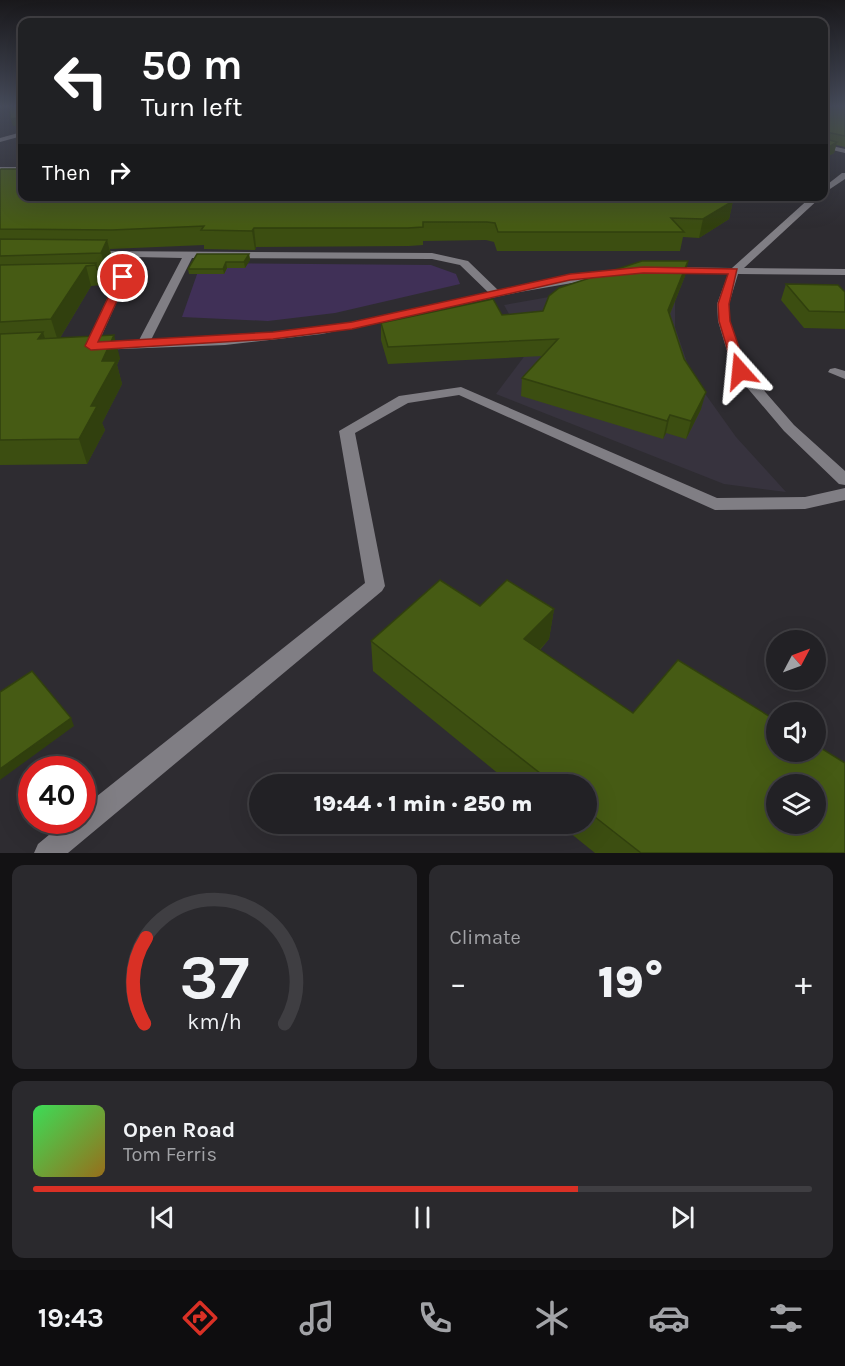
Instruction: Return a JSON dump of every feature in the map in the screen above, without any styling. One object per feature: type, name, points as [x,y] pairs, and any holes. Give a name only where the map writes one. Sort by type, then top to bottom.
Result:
[{"type":"street","points":[[828,147],[845,151]]},
{"type":"street","points":[[0,169],[18,169]]},
{"type":"street","points":[[828,188],[845,175]]},
{"type":"street","points":[[812,201],[734,271],[723,304],[740,371],[789,428],[845,480]]},
{"type":"street","points":[[83,254],[432,256],[464,263],[495,293]]},
{"type":"street","points":[[143,344],[189,254]]},
{"type":"street","points":[[654,270],[845,272]]},
{"type":"street","points":[[67,278],[123,277],[85,346],[273,336],[352,326],[570,277],[632,271]]},
{"type":"street","points":[[47,853],[375,586],[347,431],[404,399],[461,391],[715,504],[805,503],[845,494]]},
{"type":"shaded area","points":[[201,263],[431,265],[456,274],[460,284],[335,313],[268,321],[182,317]]},
{"type":"shaded area","points":[[611,286],[675,290],[675,327],[691,374],[736,437],[786,492],[724,484],[496,394],[529,350],[504,305]]},
{"type":"building","points":[[18,169],[18,201],[733,201],[703,219],[671,218],[684,232],[498,232],[495,223],[487,222],[423,222],[423,227],[408,228],[254,228],[252,231],[201,230],[204,226],[112,230],[0,229],[0,170]]},
{"type":"building","points":[[0,239],[107,240],[101,253],[0,256]]},
{"type":"building","points":[[197,254],[249,254],[244,262],[226,262],[223,269],[188,269]]},
{"type":"building","points":[[642,261],[688,261],[668,310],[684,359],[706,392],[691,421],[670,415],[667,421],[522,378],[558,339],[388,347],[381,323],[493,299],[502,315],[543,311],[549,296],[559,288]]},
{"type":"building","points":[[96,263],[86,266],[51,319],[0,322],[0,265]]},
{"type":"building","points":[[786,284],[838,285],[845,292],[845,312],[809,311]]},
{"type":"building","points":[[43,332],[38,339],[114,335],[102,361],[116,361],[91,406],[97,406],[79,439],[0,440],[0,334]]},
{"type":"building","points":[[440,580],[480,606],[507,580],[554,609],[524,639],[633,713],[678,660],[766,714],[766,762],[826,762],[826,751],[845,763],[845,853],[641,853],[597,819],[597,774],[541,774],[371,641]]},
{"type":"building","points":[[32,671],[71,718],[0,769],[0,692]]},
{"type":"route","points":[[123,277],[91,346],[273,336],[352,326],[570,277],[643,270],[734,271],[723,304],[724,321],[740,371]]}]
